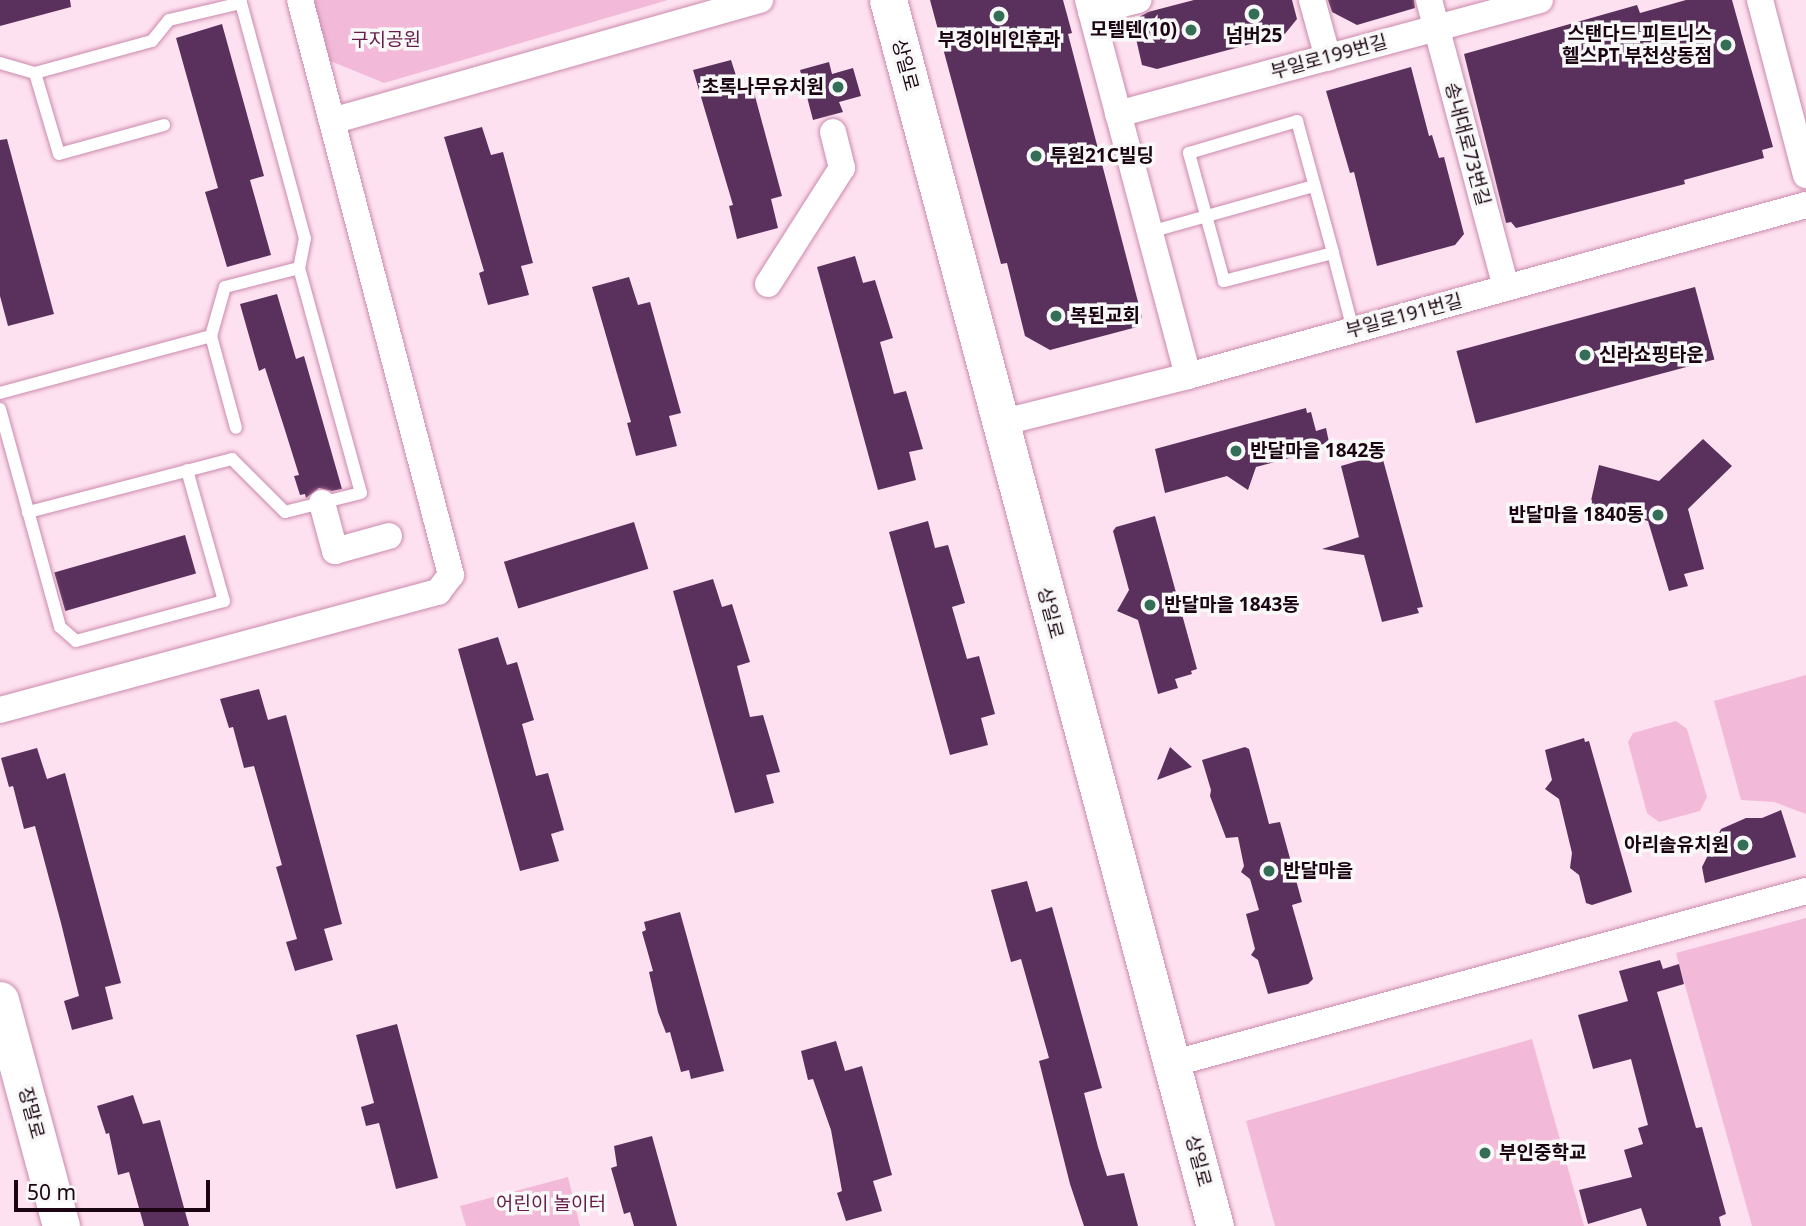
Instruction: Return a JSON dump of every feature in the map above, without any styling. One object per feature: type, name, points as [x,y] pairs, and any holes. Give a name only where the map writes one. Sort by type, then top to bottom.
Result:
[{"type":"street","points":[[0,710],[438,592],[451,575],[300,0]]},
{"type":"street","points":[[332,121],[760,0]]},
{"type":"street","name":"상일로","points":[[888,0],[1215,1226]]},
{"type":"street","points":[[1138,0],[1090,6],[1188,376]]},
{"type":"street","points":[[1312,0],[1328,58]]},
{"type":"street","name":"송내대로73번길","points":[[1429,0],[1506,288]]},
{"type":"street","name":"부일로199번길","points":[[1118,114],[1536,0]]},
{"type":"street","points":[[1760,0],[1806,175]]},
{"type":"street","points":[[768,284],[842,168],[833,132]]},
{"type":"street","name":"부일로191번길","points":[[1000,422],[1188,376],[1806,205]]},
{"type":"street","points":[[323,503],[335,551],[389,536]]},
{"type":"street","points":[[1171,1064],[1806,891]]},
{"type":"street","name":"장말로","points":[[0,1000],[61,1226]]},
{"type":"lane","points":[[0,63],[35,73],[152,41],[169,20],[241,3],[306,238],[299,268],[361,493],[285,512],[232,459],[28,512]]},
{"type":"lane","points":[[35,73],[59,154],[164,125]]},
{"type":"lane","points":[[1333,253],[1224,281],[1189,153],[1297,121],[1333,253],[1353,330]]},
{"type":"lane","points":[[1150,232],[1314,186]]},
{"type":"lane","points":[[236,428],[211,336],[225,287],[299,268]]},
{"type":"lane","points":[[0,393],[211,336]]},
{"type":"lane","points":[[0,409],[60,627],[76,641],[224,601],[187,470]]},
{"type":"green space","name":"구지공원","points":[[312,0],[668,0],[384,83],[328,60]]},
{"type":"green space","points":[[1806,675],[1806,814],[1774,802],[1741,800],[1714,701]]},
{"type":"green space","points":[[1676,721],[1687,729],[1707,797],[1700,811],[1659,822],[1647,813],[1628,742],[1633,733]]},
{"type":"green space","points":[[1806,918],[1806,1226],[1752,1226],[1676,953]]},
{"type":"green space","points":[[1532,1039],[1584,1226],[1275,1226],[1246,1121]]},
{"type":"green space","name":"어린이 놀이터","points":[[568,1177],[580,1226],[466,1226],[460,1206]]},
{"type":"building","points":[[0,0],[70,0],[71,7],[0,26]]},
{"type":"building","points":[[930,0],[1063,0],[1072,33],[1068,34],[1142,317],[1137,327],[1050,350],[1025,336],[1007,263],[1001,264]]},
{"type":"building","points":[[1194,0],[1292,0],[1297,19],[1284,35],[1157,69],[1142,65],[1132,21],[1148,12]]},
{"type":"building","points":[[1328,0],[1414,0],[1415,8],[1357,25],[1332,12]]},
{"type":"building","points":[[1686,0],[1732,0],[1773,147],[1762,150],[1764,158],[1684,180],[1685,184],[1516,228],[1511,222],[1506,223],[1464,54],[1637,5],[1640,13]]},
{"type":"building","points":[[222,24],[264,176],[250,180],[271,255],[227,267],[205,192],[218,188],[176,38]]},
{"type":"building","points":[[731,60],[740,88],[752,85],[782,196],[771,199],[778,228],[737,239],[729,206],[733,205],[693,70]]},
{"type":"building","points":[[829,62],[832,74],[853,68],[861,96],[839,102],[843,112],[813,120],[800,70]]},
{"type":"building","points":[[1411,67],[1429,136],[1432,135],[1439,158],[1444,157],[1464,234],[1455,245],[1377,266],[1354,172],[1350,173],[1326,91]]},
{"type":"building","points":[[482,127],[491,155],[503,152],[533,263],[521,266],[529,295],[488,305],[479,273],[484,271],[444,137]]},
{"type":"building","points":[[7,139],[54,314],[8,326],[0,296],[0,140]]},
{"type":"building","points":[[855,256],[863,283],[875,280],[893,338],[880,342],[894,394],[906,391],[923,449],[909,452],[916,480],[878,490],[817,267]]},
{"type":"building","points":[[629,277],[638,305],[650,302],[681,413],[669,416],[677,446],[636,456],[627,423],[631,422],[592,287]]},
{"type":"building","name":"신라쇼핑타운","points":[[1695,287],[1714,359],[1476,423],[1456,351]]},
{"type":"building","points":[[277,294],[296,359],[304,356],[342,489],[332,491],[319,488],[306,498],[305,494],[300,495],[294,476],[299,475],[284,427],[265,368],[259,371],[240,304]]},
{"type":"building","name":"반달마을 1842동","points":[[1306,408],[1307,413],[1311,412],[1316,431],[1326,428],[1330,447],[1256,467],[1248,490],[1227,476],[1165,493],[1155,449]]},
{"type":"building","name":"반달마을 1840동","points":[[1703,439],[1732,466],[1688,509],[1704,569],[1684,574],[1688,586],[1669,591],[1648,521],[1590,505],[1599,465],[1659,481]]},
{"type":"building","points":[[1382,456],[1423,607],[1417,608],[1419,613],[1382,622],[1364,555],[1322,549],[1359,537],[1341,466]]},
{"type":"building","name":"반달마을 1843동","points":[[1155,516],[1197,669],[1191,671],[1192,674],[1175,679],[1178,688],[1158,694],[1138,620],[1117,611],[1129,590],[1113,531],[1116,527]]},
{"type":"building","points":[[928,521],[935,548],[948,545],[965,603],[952,607],[967,659],[979,656],[995,714],[981,718],[988,745],[950,755],[889,532]]},
{"type":"building","points":[[634,522],[648,569],[518,609],[504,562]]},
{"type":"building","points":[[185,535],[196,573],[65,611],[54,572]]},
{"type":"building","points":[[713,579],[722,607],[732,604],[750,662],[737,666],[750,717],[763,715],[780,772],[766,775],[774,803],[735,813],[673,591]]},
{"type":"building","points":[[498,637],[507,665],[517,662],[534,720],[522,724],[536,776],[548,773],[564,830],[551,834],[559,861],[520,871],[458,649]]},
{"type":"building","points":[[259,689],[268,720],[286,715],[342,924],[324,929],[333,960],[295,971],[286,942],[297,939],[276,867],[282,865],[254,766],[244,768],[233,727],[229,728],[220,699]]},
{"type":"building","points":[[1584,738],[1585,742],[1589,741],[1632,892],[1592,905],[1586,903],[1579,875],[1570,868],[1572,853],[1559,799],[1545,789],[1552,780],[1545,750]]},
{"type":"building","points":[[1170,747],[1192,767],[1157,780]]},
{"type":"building","name":"반달마을","points":[[1245,747],[1249,749],[1269,824],[1280,822],[1302,902],[1292,905],[1313,979],[1308,984],[1268,994],[1258,960],[1251,955],[1255,949],[1246,914],[1259,910],[1250,879],[1241,872],[1244,866],[1238,837],[1226,838],[1210,796],[1211,790],[1202,760]]},
{"type":"building","points":[[37,748],[47,779],[65,773],[121,983],[105,987],[113,1019],[72,1030],[64,1001],[79,996],[61,923],[35,826],[24,829],[13,786],[9,787],[1,758]]},
{"type":"building","points":[[1781,810],[1796,857],[1705,883],[1702,867],[1721,829],[1746,818],[1762,818]]},
{"type":"building","points":[[1027,881],[1036,912],[1052,907],[1102,1088],[1084,1093],[1098,1147],[1107,1176],[1124,1173],[1138,1226],[1084,1226],[1070,1184],[1039,1061],[1049,1058],[1021,959],[1011,962],[991,890]]},
{"type":"building","points":[[680,912],[724,1071],[691,1079],[689,1070],[681,1072],[670,1032],[666,1033],[658,1012],[649,972],[653,971],[642,932],[646,930],[644,922]]},
{"type":"building","name":"부인중학교","points":[[1660,960],[1663,969],[1679,964],[1684,984],[1657,992],[1696,1128],[1702,1127],[1726,1214],[1719,1217],[1721,1226],[1647,1226],[1641,1208],[1588,1224],[1579,1190],[1632,1177],[1624,1150],[1643,1144],[1638,1128],[1648,1125],[1631,1059],[1593,1069],[1578,1015],[1628,1001],[1619,971]]},
{"type":"building","points":[[397,1024],[438,1178],[396,1189],[379,1123],[366,1126],[361,1107],[374,1103],[356,1035]]},
{"type":"building","points":[[836,1041],[845,1071],[862,1066],[892,1175],[873,1181],[882,1211],[846,1221],[837,1193],[842,1191],[831,1130],[813,1079],[808,1080],[801,1051]]},
{"type":"building","points":[[133,1095],[143,1124],[160,1120],[189,1226],[144,1226],[129,1172],[118,1175],[109,1133],[106,1134],[97,1106]]},
{"type":"building","points":[[652,1136],[677,1226],[634,1226],[630,1212],[624,1214],[611,1168],[617,1166],[614,1146]]},
{"type":"place","name":"넘버25","points":[[1254,14]]},
{"type":"place","name":"부경이비인후과","points":[[999,16]]},
{"type":"place","name":"모텔텐(10)","points":[[1191,30]]},
{"type":"place","name":"스탠다드 피트니스 헬스PT 부천상동점","points":[[1726,45]]},
{"type":"place","name":"초록나무유치원","points":[[838,87]]},
{"type":"place","name":"투원21C빌딩","points":[[1036,156]]},
{"type":"place","name":"복된교회","points":[[1056,316]]},
{"type":"place","name":"신라쇼핑타운","points":[[1585,355]]},
{"type":"place","name":"반달마을 1842동","points":[[1236,451]]},
{"type":"place","name":"반달마을 1840동","points":[[1658,515]]},
{"type":"place","name":"반달마을 1843동","points":[[1150,605]]},
{"type":"place","name":"아리솔유치원","points":[[1743,845]]},
{"type":"place","name":"반달마을","points":[[1269,871]]},
{"type":"place","name":"부인중학교","points":[[1485,1153]]}]
